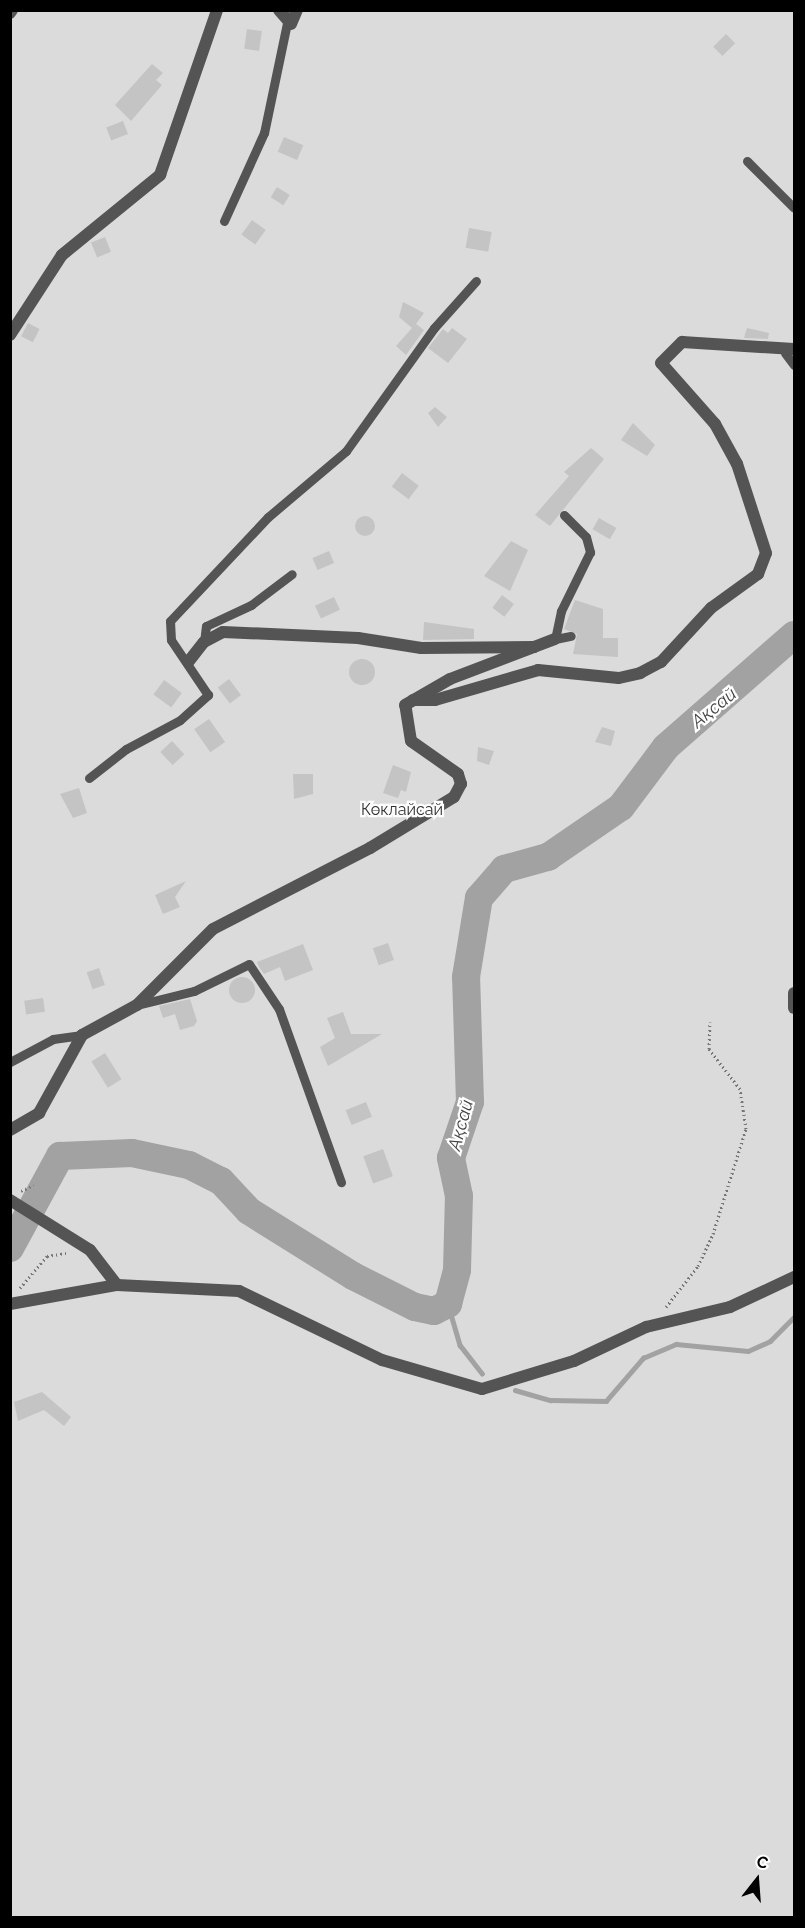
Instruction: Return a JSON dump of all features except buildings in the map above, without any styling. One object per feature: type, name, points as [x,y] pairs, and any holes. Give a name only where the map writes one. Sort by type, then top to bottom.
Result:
[{"type":"street","points":[[10,335],[62,255],[160,175],[217,10]]},
{"type":"street","points":[[279,10],[287,23],[295,21],[297,10]]},
{"type":"street","points":[[412,700],[445,697],[538,670],[619,678],[640,673],[661,662],[711,608],[758,574],[766,553],[737,464],[715,424],[661,363],[681,342],[790,351]]},
{"type":"street","points":[[189,661],[204,642],[240,632],[421,648],[534,646]]},
{"type":"street","points":[[10,1130],[39,1113],[82,1035],[137,1005],[213,929],[370,848],[454,797],[461,784],[458,774],[411,741],[404,720],[405,705],[534,646],[555,639]]},
{"type":"street","points":[[795,993],[795,1008]]},
{"type":"street","points":[[10,1200],[90,1250],[117,1285]]},
{"type":"street","points":[[10,1304],[117,1285],[239,1291],[382,1360],[482,1389],[574,1361],[646,1327],[730,1307],[795,1277]]},
{"type":"lane","points":[[224,221],[264,134],[287,23]]},
{"type":"lane","points":[[747,162],[795,208]]},
{"type":"lane","points":[[89,778],[126,749],[180,720],[208,695],[189,661],[171,640],[170,621],[268,517],[346,451],[434,328],[476,281]]},
{"type":"lane","points":[[790,351],[795,365]]},
{"type":"lane","points":[[564,515],[586,537],[590,552],[561,611],[555,639],[571,636]]},
{"type":"lane","points":[[204,642],[206,626],[251,605],[292,574]]},
{"type":"lane","points":[[137,1005],[194,991],[249,964],[279,1009],[341,1182]]},
{"type":"lane","points":[[10,1062],[53,1039],[82,1035]]},
{"type":"path","points":[[646,1327],[698,1266],[726,1205],[746,1129],[740,1089],[709,1049],[710,1022]]},
{"type":"path","points":[[18,1290],[47,1256],[90,1250]]},
{"type":"green space","name":"Көклайсай","points":[[11,11],[794,11],[794,1918],[11,1918]]},
{"type":"waterway","name":"Ақсай","points":[[10,1248],[60,1156],[132,1153],[189,1165],[221,1181],[249,1211],[353,1276],[415,1307],[434,1311],[448,1304],[457,1270],[459,1196],[451,1158],[470,1102],[466,977],[479,898],[504,869],[548,857],[621,807],[666,747],[794,635]]},
{"type":"waterway","points":[[448,1304],[460,1345],[482,1373]]},
{"type":"waterway","points":[[515,1390],[551,1400],[606,1401],[643,1358],[676,1344],[748,1351],[770,1341],[794,1317]]}]
